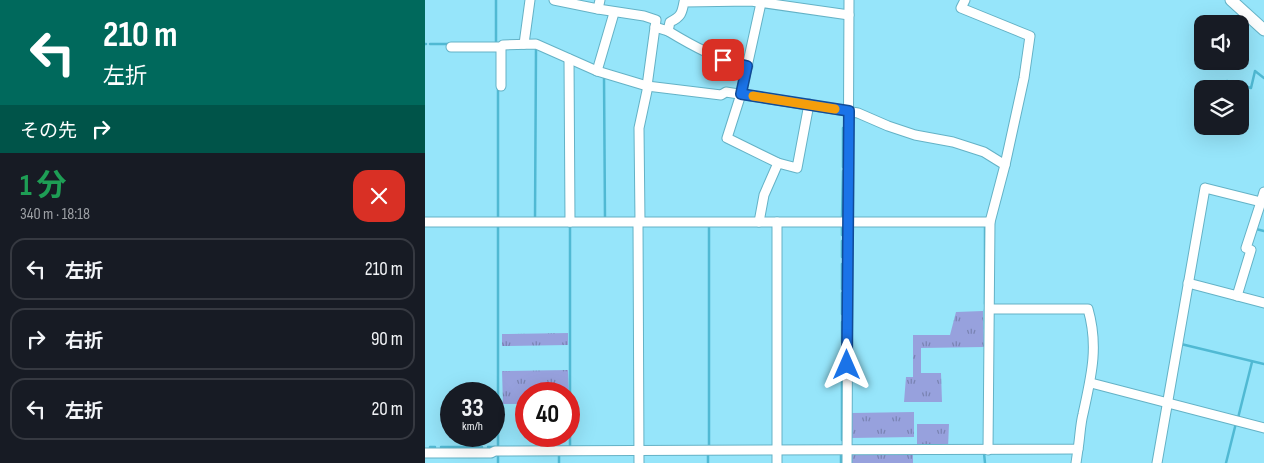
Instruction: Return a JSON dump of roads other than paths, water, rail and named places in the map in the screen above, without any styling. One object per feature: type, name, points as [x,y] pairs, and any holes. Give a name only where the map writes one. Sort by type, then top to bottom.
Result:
[{"type":"main road","points":[[1232,0],[1264,30]]},
{"type":"street","points":[[524,44],[530,0]]},
{"type":"street","points":[[554,0],[599,5],[614,12],[645,16],[656,20],[639,128],[639,463]]},
{"type":"street","points":[[847,463],[849,0]]},
{"type":"street","points":[[965,0],[961,8],[1030,36],[1024,78],[1005,165],[990,222],[988,450]]},
{"type":"street","points":[[668,30],[670,22],[682,14],[684,1],[751,1],[849,15]]},
{"type":"street","points":[[761,3],[741,94],[727,138],[778,163],[797,168],[809,104]]},
{"type":"street","points":[[597,71],[614,12]]},
{"type":"street","points":[[655,27],[668,30],[700,50],[723,60],[747,66]]},
{"type":"street","points":[[451,47],[501,47],[503,45],[536,44],[597,71],[647,86],[721,95],[726,92],[858,112],[915,135],[953,142],[978,150],[1005,165]]},
{"type":"street","points":[[501,47],[501,86]]},
{"type":"street","points":[[569,59],[570,222]]},
{"type":"street","points":[[759,222],[764,195],[778,163]]},
{"type":"street","points":[[1157,463],[1205,188],[1261,202]]},
{"type":"street","points":[[1237,296],[1251,250],[1246,248],[1264,192]]},
{"type":"street","points":[[425,222],[990,222]]},
{"type":"street","points":[[777,222],[777,463]]},
{"type":"street","points":[[1188,283],[1264,303]]},
{"type":"street","points":[[990,308],[1088,309],[1094,336],[1094,352],[1091,384],[1083,416],[1076,463]]},
{"type":"street","points":[[1091,384],[1264,428]]},
{"type":"street","points":[[425,453],[639,450],[1078,449]]},
{"type":"street","points":[[491,453],[491,463]]},
{"type":"waterway","points":[[496,0],[496,44]]},
{"type":"waterway","points":[[430,44],[451,44]]},
{"type":"waterway","points":[[535,219],[536,49]]},
{"type":"waterway","points":[[1249,87],[1251,88],[1255,71],[1264,78]]},
{"type":"waterway","points":[[604,76],[605,219]]},
{"type":"waterway","points":[[498,87],[498,219]]},
{"type":"waterway","points":[[843,128],[843,167]]},
{"type":"waterway","points":[[842,218],[843,171]]},
{"type":"waterway","points":[[498,226],[498,448]]},
{"type":"waterway","points":[[570,226],[570,382]]},
{"type":"waterway","points":[[709,226],[709,447]]},
{"type":"waterway","points":[[842,226],[842,235]]},
{"type":"waterway","points":[[985,226],[985,304]]},
{"type":"waterway","points":[[1256,229],[1264,231]]},
{"type":"waterway","points":[[842,241],[842,257]]},
{"type":"waterway","points":[[842,264],[842,289]]},
{"type":"waterway","points":[[842,293],[842,314]]},
{"type":"waterway","points":[[985,310],[985,329]]},
{"type":"waterway","points":[[842,322],[842,342]]},
{"type":"waterway","points":[[1181,344],[1264,364]]},
{"type":"waterway","points":[[842,350],[842,440]]},
{"type":"waterway","points":[[1238,418],[1252,362]]},
{"type":"waterway","points":[[1226,463],[1236,423]]},
{"type":"waterway","points":[[430,447],[435,447]]},
{"type":"waterway","points":[[708,453],[708,463]]},
{"type":"waterway","points":[[984,453],[985,463]]},
{"type":"waterway","points":[[498,454],[498,463]]},
{"type":"waterway","points":[[559,454],[559,463]]},
{"type":"waterway","points":[[841,454],[841,463]]}]
